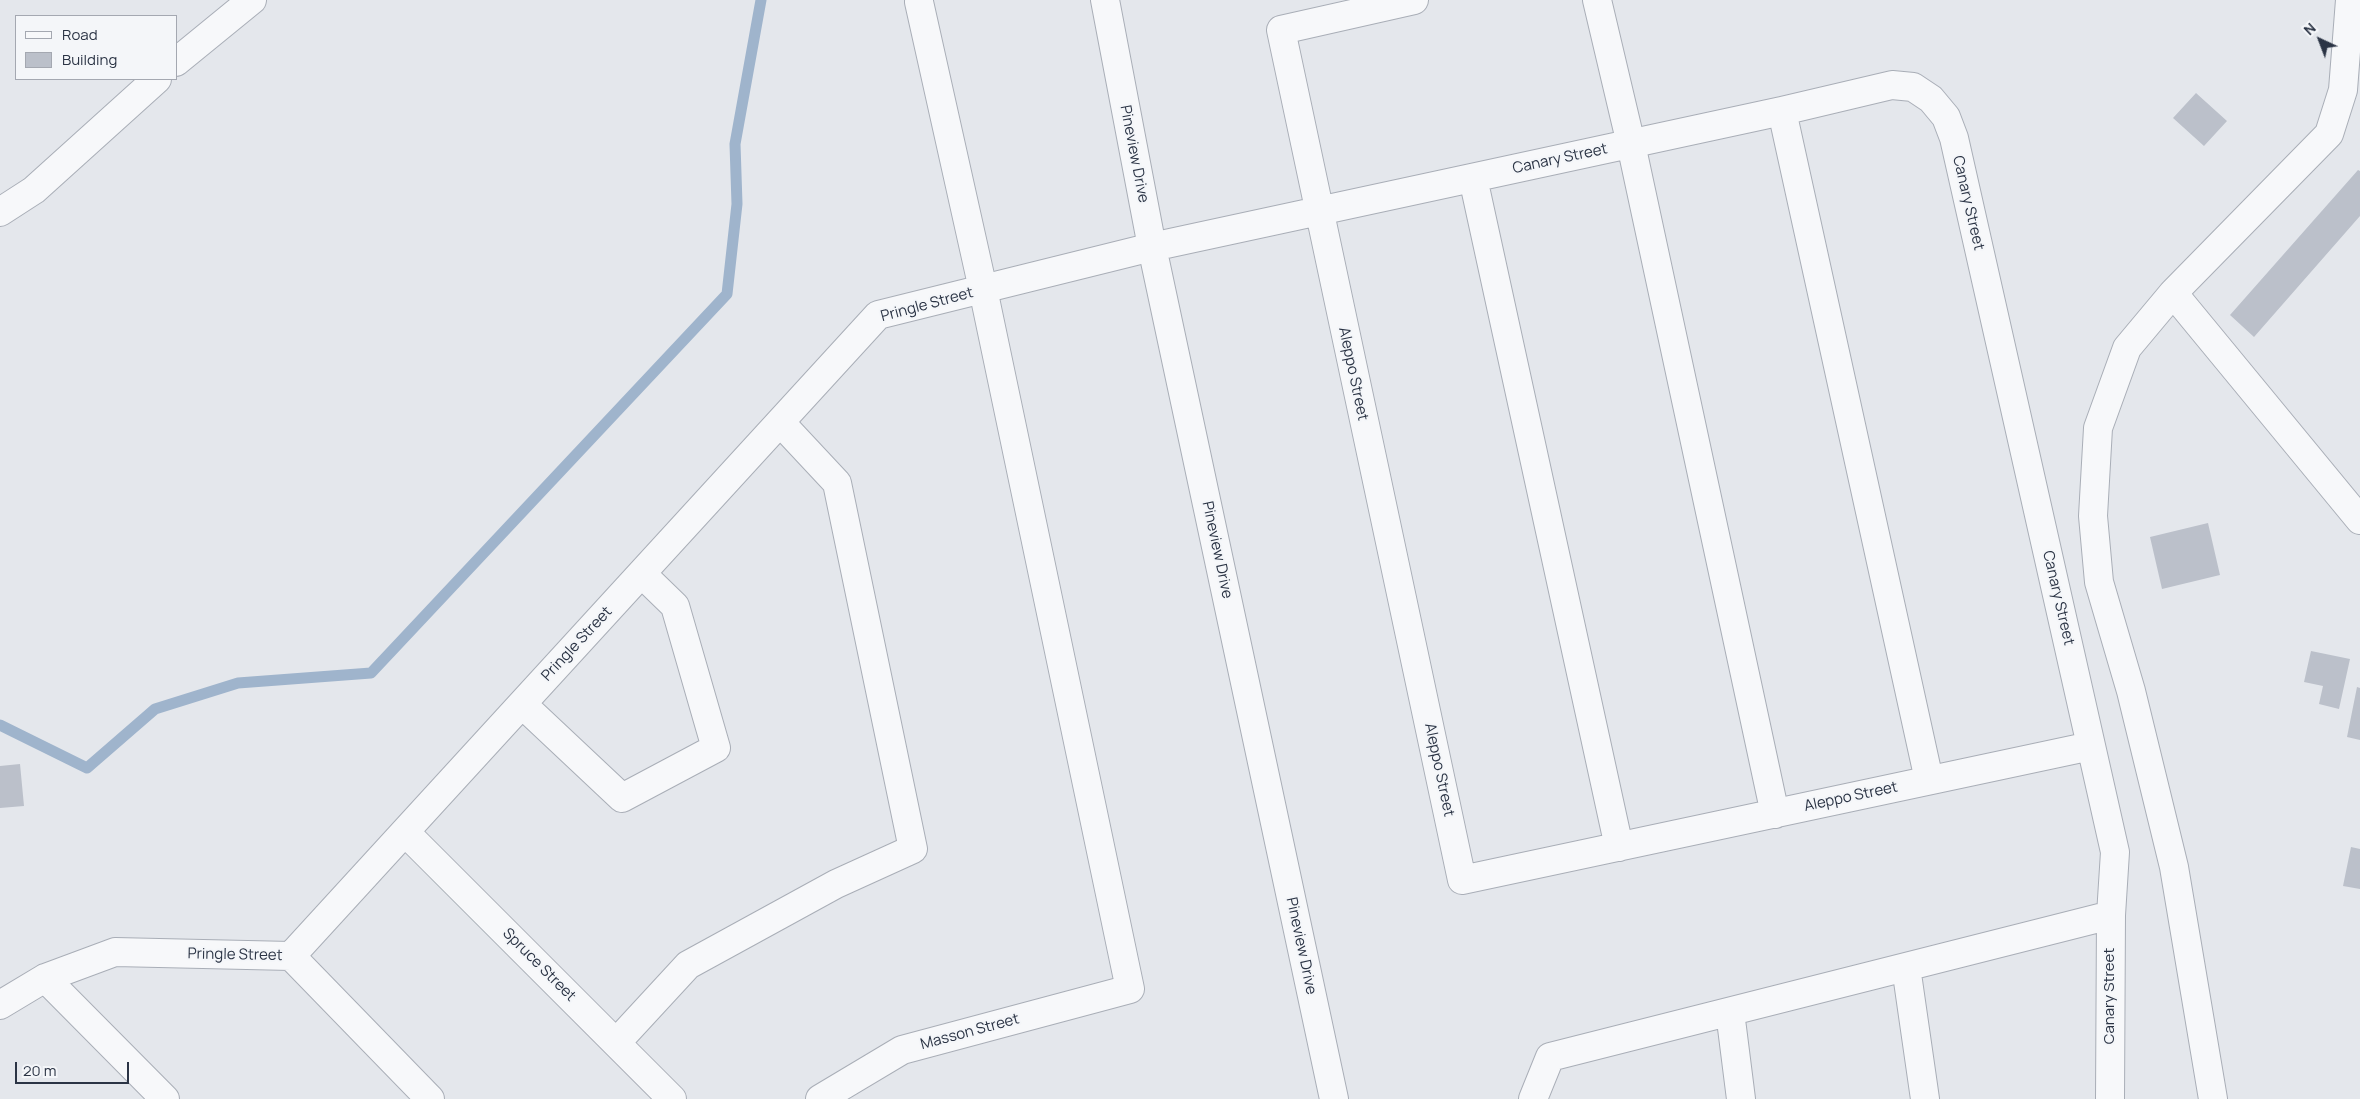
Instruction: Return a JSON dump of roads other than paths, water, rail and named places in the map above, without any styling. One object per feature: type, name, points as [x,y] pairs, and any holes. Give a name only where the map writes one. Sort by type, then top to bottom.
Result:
[{"type":"street","points":[[178,60],[252,0]]},
{"type":"street","name":"Pineview Drive","points":[[1105,0],[1152,247],[1334,1099]]},
{"type":"street","name":"Aleppo Street","points":[[1414,0],[1281,30],[1318,211],[1462,880],[2091,746]]},
{"type":"street","points":[[1597,0],[1631,144],[1775,814]]},
{"type":"street","points":[[2213,1099],[2174,867],[2131,691],[2099,582],[2093,516],[2098,428],[2127,348],[2173,293],[2329,134],[2343,90],[2350,0]]},
{"type":"street","points":[[919,2],[983,289]]},
{"type":"street","points":[[0,212],[34,190],[156,80]]},
{"type":"street","name":"Canary Street","points":[[1152,247],[1782,111],[1892,85],[1913,87],[1931,99],[1946,117],[1954,138],[2115,852],[2111,915],[2110,1099]]},
{"type":"street","points":[[1782,111],[1929,780]]},
{"type":"street","points":[[1473,178],[1619,847]]},
{"type":"street","name":"Pringle Street","points":[[0,1005],[45,978],[115,952],[291,956],[878,315],[1152,247]]},
{"type":"street","name":"Masson Street","points":[[820,1099],[902,1050],[1130,989],[983,289]]},
{"type":"street","points":[[2173,293],[2360,520]]},
{"type":"street","points":[[616,1043],[688,965],[836,884],[914,849],[836,483],[780,422]]},
{"type":"street","points":[[522,704],[622,798],[716,748],[675,606],[642,574]]},
{"type":"street","name":"Spruce Street","points":[[405,832],[672,1099]]},
{"type":"street","points":[[1533,1099],[1550,1057],[2111,915]]},
{"type":"street","points":[[291,956],[430,1099]]},
{"type":"street","points":[[1906,967],[1925,1099]]},
{"type":"street","points":[[45,978],[165,1099]]},
{"type":"street","points":[[1730,1012],[1741,1099]]},
{"type":"waterway","points":[[0,725],[87,768],[155,709],[238,683],[371,673],[727,294],[737,204],[735,144],[761,0]]}]
